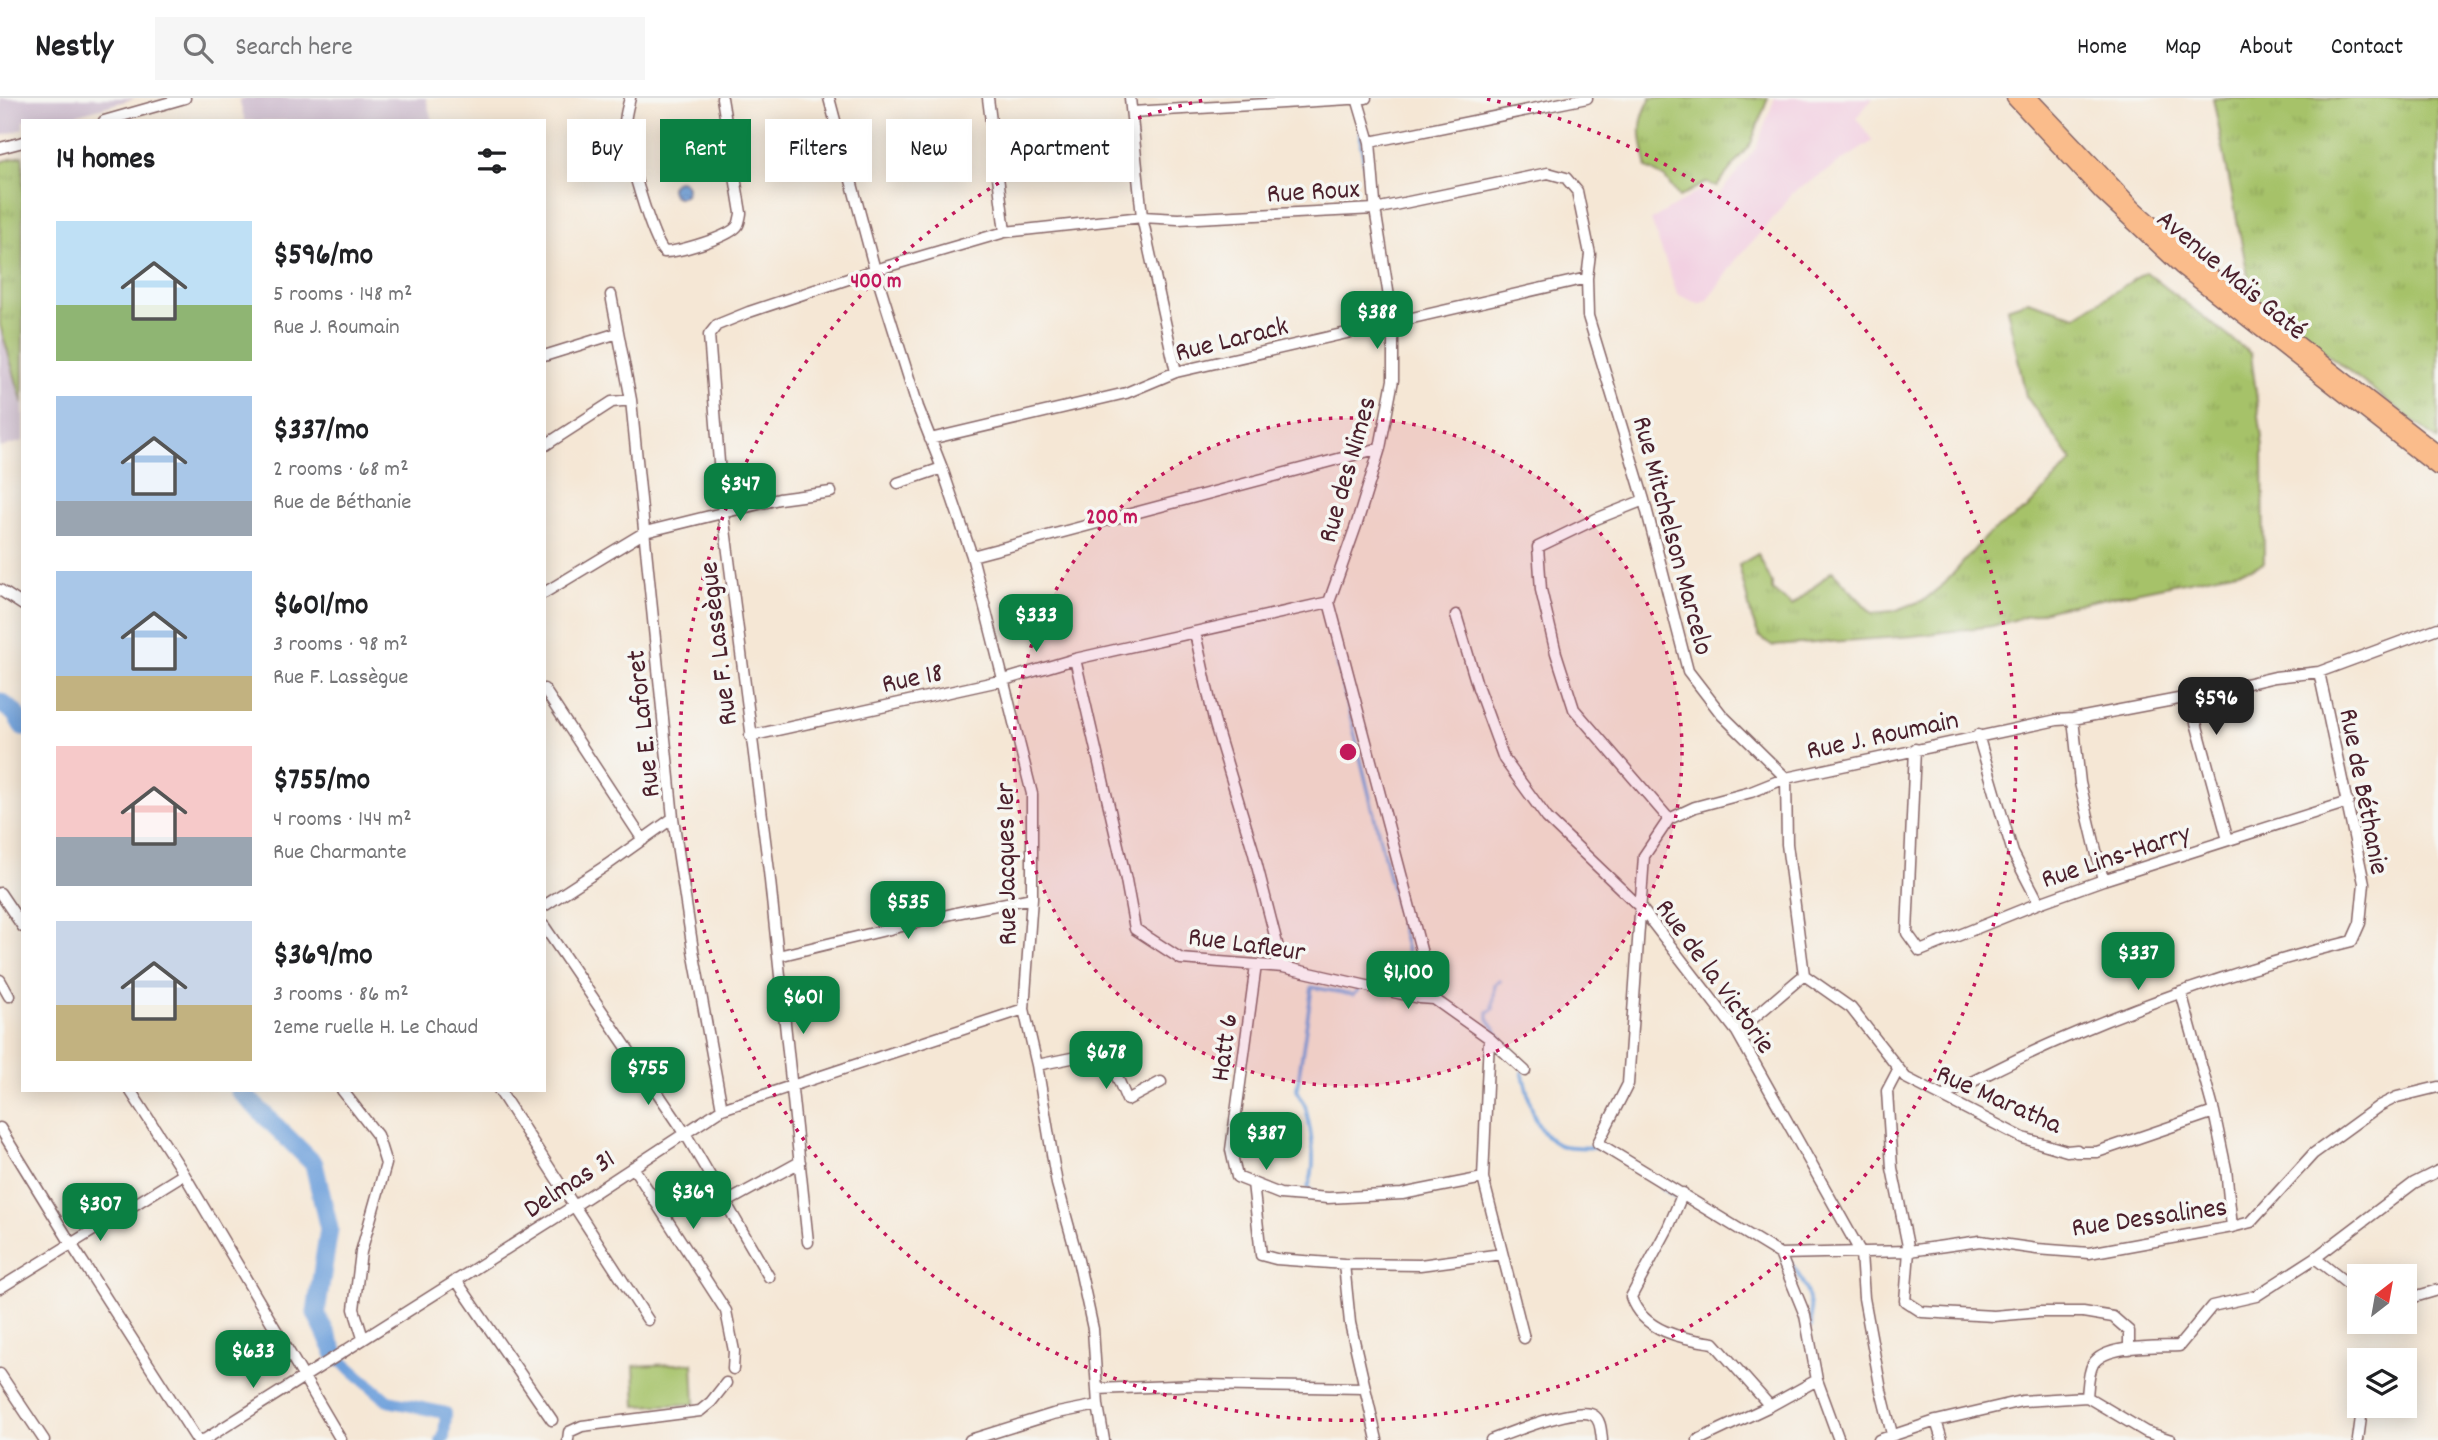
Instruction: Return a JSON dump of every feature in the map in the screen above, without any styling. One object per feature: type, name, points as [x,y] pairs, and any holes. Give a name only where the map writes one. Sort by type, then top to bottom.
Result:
[{"type":"main road","name":"Avenue Maïs Gaté","points":[[2014,98],[2102,193],[2181,267],[2438,468]]},
{"type":"main road","name":"Avenue Maïs Gaté","points":[[2030,98],[2134,208],[2201,268],[2438,453]]},
{"type":"street","points":[[111,119],[185,98]]},
{"type":"street","points":[[629,98],[625,132],[651,228],[664,252],[674,252],[731,232],[738,224],[741,214],[722,98]]},
{"type":"street","name":"Rue Jacques 1er","points":[[829,98],[875,270],[930,439],[972,556],[1032,794],[1032,898],[1024,1009],[1037,1065],[1057,1184],[1093,1329],[1098,1405],[1104,1440]]},
{"type":"street","points":[[988,98],[1004,232]]},
{"type":"street","points":[[1130,98],[1142,217],[1176,372]]},
{"type":"street","points":[[1132,112],[1360,98]]},
{"type":"street","name":"Rue des Nimes","points":[[1329,602],[1380,448],[1393,380],[1393,322],[1376,209],[1370,142],[1360,98]]},
{"type":"street","points":[[1370,142],[1587,98]]},
{"type":"street","points":[[0,148],[21,143]]},
{"type":"street","name":"Rue Roux","points":[[875,270],[1004,232],[1142,217],[1178,219],[1376,209],[1548,173],[1566,178],[1577,191],[1590,254],[1587,278]]},
{"type":"street","name":"Rue F. Lassègue","points":[[807,1242],[778,957],[723,513],[709,335],[711,330],[749,312],[875,270]]},
{"type":"street","name":"Rue Mitchelson Marcelo","points":[[1587,278],[1588,316],[1644,500],[1688,671],[1722,715],[1786,778]]},
{"type":"street","name":"Rue Larack","points":[[930,439],[1126,393],[1176,372],[1587,278]]},
{"type":"street","name":"Rue E. Laforet","points":[[611,295],[631,400],[673,818],[693,950],[722,1109]]},
{"type":"street","points":[[546,355],[618,333]]},
{"type":"street","points":[[546,445],[612,402],[631,400]]},
{"type":"street","points":[[972,556],[1380,448]]},
{"type":"street","points":[[898,483],[942,468]]},
{"type":"street","points":[[546,592],[645,532],[779,499],[831,492]]},
{"type":"street","points":[[1644,500],[1538,547],[1540,579],[1556,653],[1574,709],[1669,819],[1644,856],[1628,1084],[1598,1143],[1780,1255],[1861,1253]]},
{"type":"street","points":[[0,590],[21,604]]},
{"type":"street","points":[[1329,602],[1434,999]]},
{"type":"street","name":"Rue 18","points":[[750,736],[1004,680],[1075,659],[1329,602]]},
{"type":"street","name":"Rue de la Victorie","points":[[1456,615],[1478,688],[1504,759],[1547,818],[1642,909],[1737,1031],[1861,1253],[1864,1298],[1892,1434]]},
{"type":"street","name":"Rue J. Roumain","points":[[1669,819],[1696,807],[1751,792],[1786,778],[1978,735],[2189,697],[2275,677],[2319,671],[2438,628]]},
{"type":"street","points":[[1195,634],[1215,724],[1253,850],[1283,967]]},
{"type":"street","name":"Rue Lafleur","points":[[1075,659],[1135,929],[1181,959],[1283,967],[1434,999],[1489,1038],[1525,1071]]},
{"type":"street","name":"Rue de Béthanie","points":[[1943,1096],[2063,1038],[2181,992],[2285,957],[2352,942],[2360,923],[2364,883],[2319,671]]},
{"type":"street","points":[[546,691],[643,840]]},
{"type":"street","points":[[2189,697],[2228,840]]},
{"type":"street","points":[[2073,719],[2080,783],[2103,880]]},
{"type":"street","points":[[1978,735],[2012,853],[2039,903]]},
{"type":"street","name":"Rue Lins-Harry","points":[[1915,749],[1907,933],[1920,951],[2103,880],[2348,802]]},
{"type":"street","points":[[1737,1031],[1804,975],[1787,844],[1786,778]]},
{"type":"street","points":[[546,905],[673,818]]},
{"type":"street","points":[[0,893],[21,924]]},
{"type":"street","points":[[778,957],[956,913],[1032,898]]},
{"type":"street","points":[[546,929],[685,1133],[769,1277]]},
{"type":"street","name":"Hatt 6","points":[[1253,1183],[1237,1177],[1231,1150],[1256,965]]},
{"type":"street","name":"Rue Maratha","points":[[1804,975],[1852,1008],[1898,1070],[1917,1084],[2023,1138],[2067,1151],[2097,1152],[2214,1112]]},
{"type":"street","points":[[0,980],[9,996]]},
{"type":"street","points":[[2181,992],[2214,1112],[2232,1227]]},
{"type":"street","name":"Delmas 31","points":[[204,1440],[722,1109],[1024,1009]]},
{"type":"street","points":[[1489,1038],[1483,1178],[1524,1338]]},
{"type":"street","points":[[1037,1065],[1106,1051],[1127,1100],[1161,1082]]},
{"type":"street","points":[[1898,1070],[1887,1091],[1892,1168],[1909,1251],[1905,1301],[1922,1312],[1994,1316],[2083,1312],[2113,1317],[2129,1331],[2129,1349]]},
{"type":"street","name":"Rue Dessalines","points":[[1861,1253],[1909,1251],[1980,1241],[2089,1253],[2251,1222],[2313,1154],[2379,1106],[2397,1097],[2438,1087]]},
{"type":"street","points":[[131,1092],[184,1174],[341,1440]]},
{"type":"street","points":[[344,1092],[377,1135],[386,1164],[361,1252],[354,1308],[363,1338]]},
{"type":"street","points":[[500,1092],[648,1320]]},
{"type":"street","points":[[0,1128],[197,1440]]},
{"type":"street","points":[[727,1202],[800,1162]]},
{"type":"street","points":[[633,1167],[726,1311],[734,1351],[733,1369]]},
{"type":"street","points":[[2087,1397],[2094,1363],[2105,1353],[2179,1346],[2212,1306],[2256,1296],[2315,1258],[2414,1183],[2438,1171]]},
{"type":"street","points":[[0,1288],[70,1242],[184,1174]]},
{"type":"street","points":[[1483,1178],[1402,1194],[1328,1198],[1280,1194],[1253,1183],[1261,1255],[1276,1259],[1344,1264],[1420,1265],[1502,1254]]},
{"type":"street","points":[[1683,1193],[1668,1228],[1631,1297],[1635,1308],[1657,1327],[1682,1339],[1714,1343],[1770,1406]]},
{"type":"street","points":[[1780,1255],[1805,1315],[1817,1380],[1839,1440]]},
{"type":"street","points":[[2315,1258],[2347,1283]]},
{"type":"street","points":[[1344,1264],[1350,1324],[1377,1440]]},
{"type":"street","points":[[456,1280],[552,1420]]},
{"type":"street","points":[[2417,1296],[2438,1290]]},
{"type":"street","points":[[0,1374],[44,1440]]},
{"type":"street","points":[[1698,1440],[1817,1380]]},
{"type":"street","points":[[568,1440],[569,1432],[582,1426],[700,1411],[726,1383]]},
{"type":"street","points":[[1097,1389],[1198,1385],[1365,1388]]},
{"type":"street","points":[[1879,1440],[1936,1421],[2022,1401],[2087,1397],[2144,1436],[2171,1440]]},
{"type":"street","points":[[970,1440],[1053,1414],[1098,1405]]},
{"type":"street","points":[[1491,1440],[1546,1420],[1585,1413],[1593,1415],[1599,1421],[1602,1440]]},
{"type":"street","points":[[2358,1440],[2361,1418]]},
{"type":"street","points":[[1936,1421],[1942,1440]]},
{"type":"shaded area","points":[[0,98],[136,98],[61,119],[21,119],[21,130],[0,136]]},
{"type":"shaded area","points":[[426,98],[431,119],[244,119],[239,100]]},
{"type":"shaded area","points":[[1775,98],[1873,98],[1856,118],[1873,141],[1791,194],[1735,261],[1708,300],[1699,304],[1677,294],[1651,220],[1704,188],[1717,197],[1756,148]]},
{"type":"shaded area","points":[[0,327],[21,398],[21,442],[0,448]]},
{"type":"green space","points":[[1651,98],[1768,98],[1751,143],[1716,187],[1707,182],[1679,197],[1665,178],[1647,168],[1641,140],[1641,124]]},
{"type":"green space","points":[[2213,98],[2438,98],[2438,440],[2252,296]]},
{"type":"green space","points":[[21,156],[21,397],[0,325],[0,162]]},
{"type":"green space","points":[[2146,272],[2251,354],[2263,446],[2264,563],[2252,568],[2057,608],[1992,626],[1914,636],[1773,646],[1759,636],[1752,619],[1739,565],[1758,554],[1772,583],[1772,590],[1792,606],[1832,571],[1872,613],[1894,611],[1924,600],[1945,583],[1986,536],[2027,509],[2072,461],[2026,396],[2007,308],[2028,301],[2076,316]]},
{"type":"green space","points":[[693,1363],[695,1404],[636,1406],[634,1366]]},
{"type":"water","points":[[682,182],[686,186],[685,195],[673,195],[673,183]]},
{"type":"waterway","points":[[1361,127],[1367,195],[1371,201]]},
{"type":"waterway","points":[[1341,554],[1322,599],[1411,968],[1413,993]]},
{"type":"waterway","points":[[0,702],[15,713],[21,724]]},
{"type":"waterway","points":[[1500,981],[1495,984],[1493,1009],[1488,1012],[1488,1019],[1509,1050]]},
{"type":"waterway","points":[[1314,1194],[1308,1187],[1313,1169],[1310,1128],[1305,1106],[1297,1089],[1312,987],[1353,995],[1361,987]]},
{"type":"waterway","points":[[1522,1072],[1533,1113],[1550,1140],[1563,1146],[1599,1148]]},
{"type":"waterway","points":[[241,1092],[314,1164],[329,1229],[316,1313],[337,1357]]},
{"type":"waterway","points":[[1661,1187],[1677,1198]]},
{"type":"waterway","points":[[1733,1220],[1751,1227],[1780,1248]]},
{"type":"waterway","points":[[1787,1257],[1806,1290],[1811,1308],[1811,1327]]},
{"type":"waterway","points":[[337,1357],[388,1401],[446,1413],[444,1437],[441,1440]]},
{"type":"waterway","points":[[1821,1378],[1827,1394]]}]
